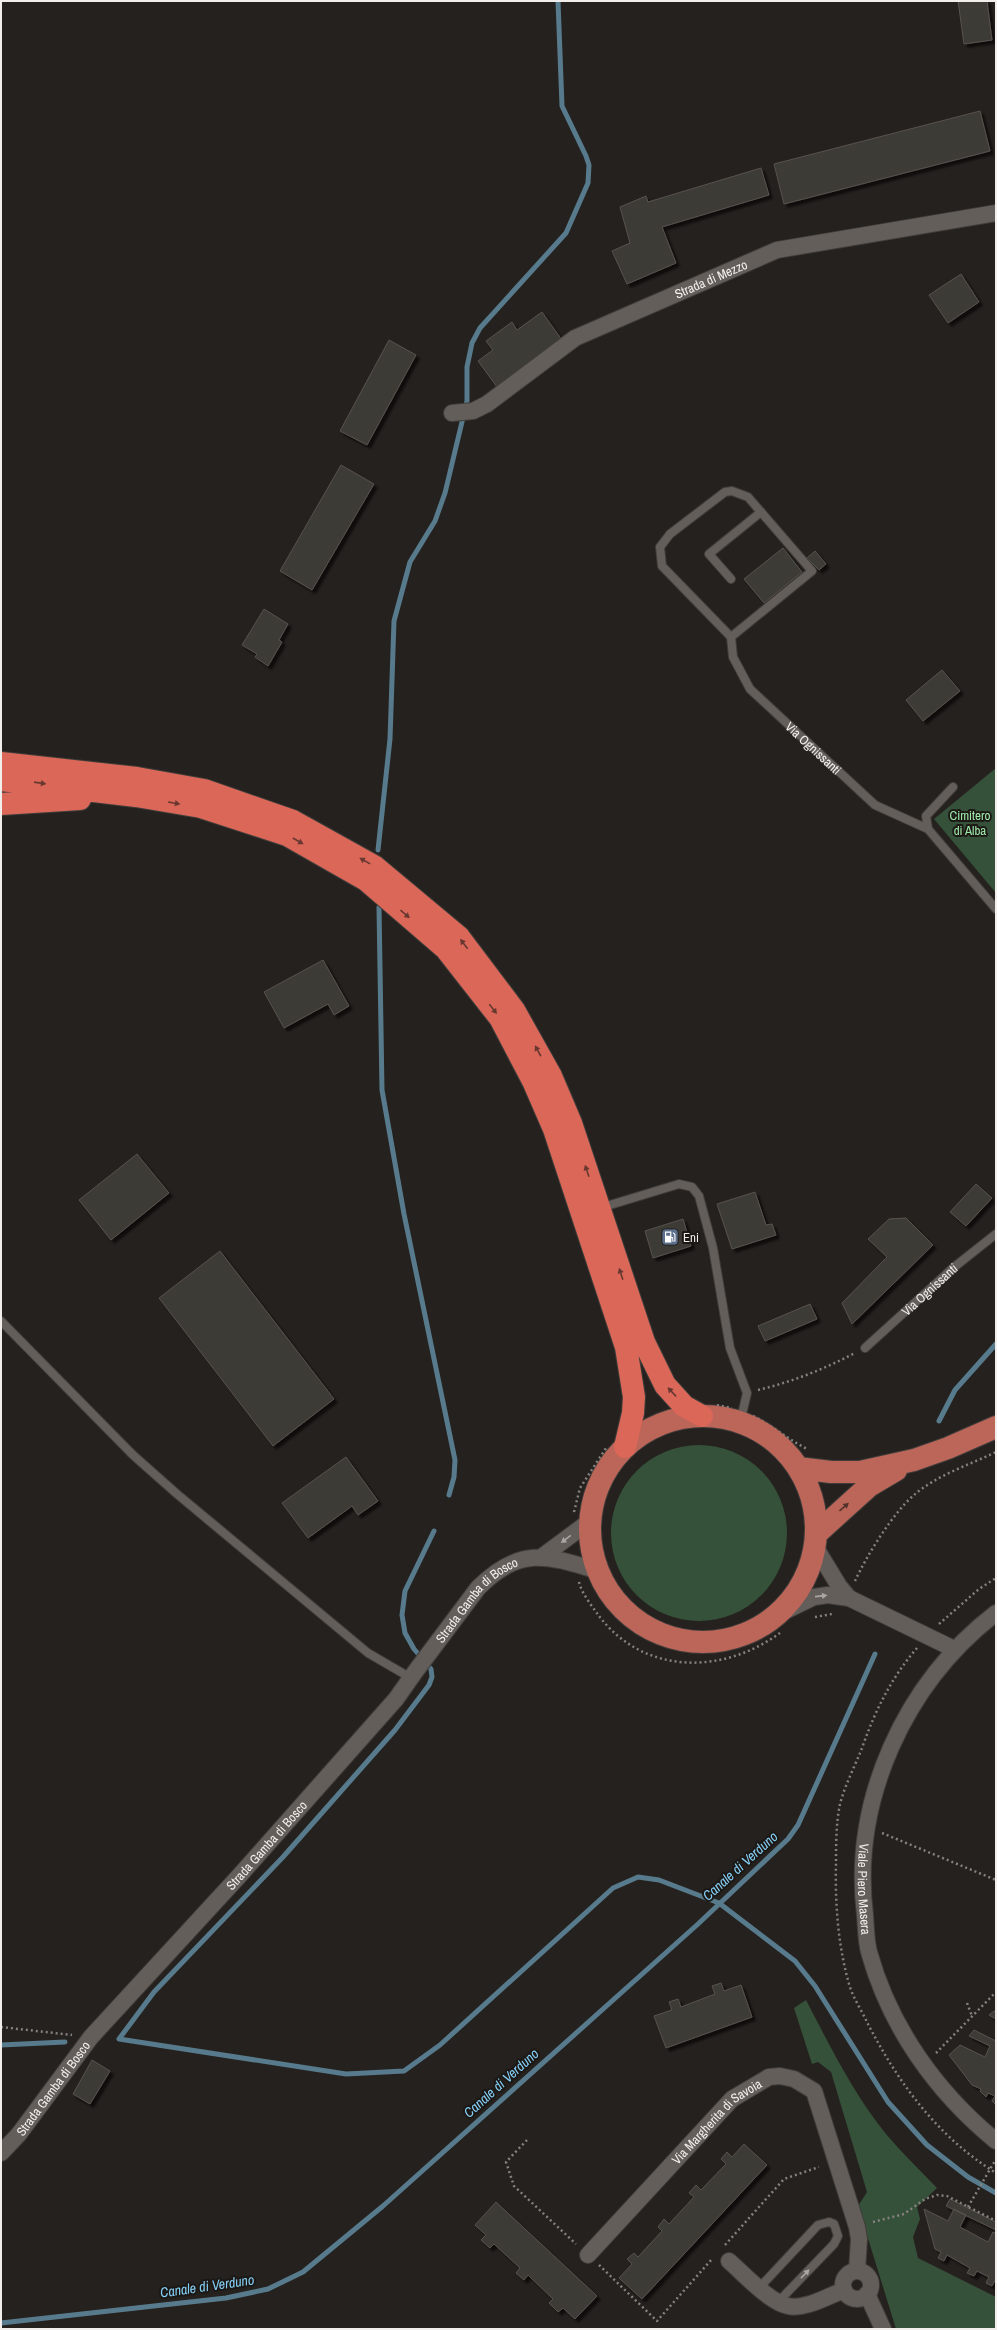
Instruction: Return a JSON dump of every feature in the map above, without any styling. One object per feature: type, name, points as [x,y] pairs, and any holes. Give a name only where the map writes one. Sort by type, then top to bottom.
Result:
[{"type":"highway","points":[[1,763],[137,778],[204,790],[293,821],[374,866],[459,937],[514,1010],[551,1076],[571,1123],[644,1342],[665,1385],[684,1406],[708,1410]]},
{"type":"highway","points":[[1,780],[136,796],[201,808],[287,835],[366,880],[446,949],[500,1018],[534,1083],[554,1129],[626,1347],[634,1397],[633,1413],[617,1446]]},
{"type":"highway","points":[[1,804],[136,796]]},
{"type":"main road","points":[[708,1410],[722,1418],[741,1417],[757,1430],[773,1440],[798,1468],[808,1489],[814,1511],[815,1540],[812,1558],[803,1580],[790,1600],[779,1623],[758,1627],[726,1639],[708,1642],[674,1638],[642,1624],[628,1614],[606,1587],[598,1571],[591,1547],[590,1521],[592,1507],[601,1481],[617,1446],[653,1428],[708,1410]]},
{"type":"main road","points":[[798,1468],[831,1472],[860,1472],[914,1460],[948,1448],[996,1427]]},
{"type":"main road","points":[[815,1540],[869,1486],[914,1460]]},
{"type":"street","name":"Strada di Mezzo","points":[[452,413],[473,411],[487,404],[575,338],[777,250],[996,213]]},
{"type":"street","name":"Strada Gamba di Bosco","points":[[543,1556],[590,1521]]},
{"type":"street","points":[[815,1540],[838,1586],[927,1636],[954,1649]]},
{"type":"street","name":"Strada Gamba di Bosco","points":[[1,2153],[19,2134],[91,2037],[317,1789],[396,1699],[478,1588],[490,1576],[505,1566],[524,1559],[543,1556],[598,1571]]},
{"type":"street","points":[[779,1623],[814,1597],[851,1593]]},
{"type":"street","name":"Viale Piero Masera","points":[[996,1613],[973,1630],[954,1649],[913,1704],[884,1762],[866,1827],[862,1888],[869,1952],[891,2010],[923,2066],[949,2097],[996,2141]]},
{"type":"street","name":"Via Margherita di Savoia","points":[[588,2255],[732,2099],[769,2077],[780,2076],[794,2079],[814,2091],[857,2228],[859,2239],[858,2271]]},
{"type":"street","points":[[722,2255],[759,2288],[778,2302],[788,2306],[803,2306],[844,2290]]},
{"type":"street","points":[[858,2271],[868,2277],[870,2286],[867,2294],[859,2298],[854,2298],[850,2297],[844,2290],[846,2277],[858,2271]]},
{"type":"street","points":[[867,2294],[883,2329]]},
{"type":"lane","points":[[725,492],[740,492],[748,497],[812,571],[731,637],[662,566],[660,547],[670,534],[725,492]]},
{"type":"lane","points":[[731,579],[709,554],[761,512]]},
{"type":"lane","name":"Via Ognissanti","points":[[731,637],[733,657],[750,689],[875,805],[928,829],[996,909]]},
{"type":"lane","points":[[928,829],[926,816],[953,787]]},
{"type":"lane","points":[[600,1208],[679,1184],[692,1187],[699,1196],[713,1248],[730,1348],[747,1393],[741,1417]]},
{"type":"lane","name":"Via Ognissanti","points":[[865,1348],[953,1268],[996,1234]]},
{"type":"lane","points":[[1,1321],[133,1455],[176,1494],[368,1653],[413,1675]]},
{"type":"lane","points":[[759,2288],[818,2225],[829,2222],[834,2224],[838,2236],[834,2244],[778,2302]]},
{"type":"path","points":[[747,1393],[787,1383],[834,1364],[865,1348]]},
{"type":"path","points":[[708,1410],[766,1423],[788,1440],[809,1450]]},
{"type":"path","points":[[569,1537],[580,1488],[617,1446]]},
{"type":"path","points":[[851,1593],[877,1542],[914,1495],[949,1474],[996,1452]]},
{"type":"path","points":[[574,1564],[580,1586],[608,1628],[624,1643],[671,1661],[696,1664],[720,1661],[743,1654],[765,1644],[779,1623]]},
{"type":"path","points":[[996,1578],[979,1589],[927,1636],[903,1664],[886,1690],[840,1804],[836,1837],[835,1886],[840,1950],[849,1985],[876,2039],[907,2090],[943,2133],[990,2170],[996,2173]]},
{"type":"path","points":[[813,1617],[835,1614]]},
{"type":"path","points":[[866,1827],[996,1880]]},
{"type":"path","points":[[923,2066],[996,1992]]},
{"type":"path","points":[[967,2003],[972,2016]]},
{"type":"path","points":[[1,2027],[91,2037]]},
{"type":"path","points":[[527,2140],[506,2162],[514,2186],[657,2321],[722,2255],[784,2179],[819,2167]]},
{"type":"path","points":[[968,2207],[996,2159]]},
{"type":"path","points":[[857,2228],[887,2217],[904,2214],[925,2199],[937,2195],[947,2196],[996,2221]]},
{"type":"green space","name":"Cimitero di Alba","points":[[996,768],[996,893],[934,819]]},
{"type":"green space","points":[[690,1445],[708,1445],[741,1455],[755,1465],[767,1477],[777,1491],[783,1507],[787,1524],[787,1542],[783,1559],[777,1575],[767,1589],[755,1601],[741,1611],[725,1617],[708,1621],[690,1621],[657,1611],[643,1601],[631,1589],[621,1575],[615,1559],[611,1542],[611,1524],[621,1491],[631,1477],[643,1465],[657,1455],[673,1449]]},
{"type":"green space","points":[[806,2000],[843,2069],[874,2118],[892,2141],[937,2188],[917,2207],[920,2219],[913,2237],[918,2258],[996,2297],[996,2329],[896,2329],[858,2206],[867,2192],[831,2072],[818,2062],[812,2064],[794,2008]]},
{"type":"building","points":[[958,1],[987,1],[992,40],[964,44]]},
{"type":"building","points":[[980,111],[990,151],[784,204],[774,164]]},
{"type":"building","points":[[761,168],[769,195],[662,227],[676,263],[627,284],[612,251],[630,243],[620,207],[646,196],[648,202]]},
{"type":"building","points":[[961,274],[979,302],[948,323],[929,295]]},
{"type":"building","points":[[542,312],[562,340],[497,387],[478,361],[493,350],[486,341],[512,322],[517,330]]},
{"type":"building","points":[[389,340],[416,355],[367,445],[340,431]]},
{"type":"building","points":[[341,465],[374,484],[312,590],[280,571]]},
{"type":"building","points":[[783,548],[802,572],[764,603],[744,579]]},
{"type":"building","points":[[815,551],[826,564],[819,570],[807,558]]},
{"type":"building","points":[[264,609],[288,624],[279,640],[282,642],[268,666],[255,657],[257,654],[242,645]]},
{"type":"building","points":[[942,670],[960,691],[923,721],[906,700]]},
{"type":"building","points":[[323,960],[349,1006],[334,1015],[328,1004],[284,1028],[264,992]]},
{"type":"building","points":[[137,1154],[169,1193],[111,1240],[79,1200]]},
{"type":"building","points":[[976,1184],[992,1198],[966,1226],[950,1212]]},
{"type":"building","points":[[755,1192],[766,1225],[772,1224],[776,1235],[732,1249],[717,1204]]},
{"type":"building","points":[[906,1218],[933,1245],[852,1324],[842,1303],[887,1257],[868,1239],[889,1219]]},
{"type":"building","points":[[683,1219],[691,1246],[653,1258],[645,1231]]},
{"type":"building","points":[[220,1251],[334,1399],[273,1446],[159,1298]]},
{"type":"building","points":[[810,1304],[817,1319],[765,1341],[758,1326]]},
{"type":"building","points":[[346,1457],[378,1501],[358,1515],[352,1506],[308,1538],[282,1503]]},
{"type":"building","points":[[721,1983],[724,1991],[741,1985],[752,2017],[666,2048],[654,2016],[672,2010],[669,2002],[678,1999],[681,2007],[715,1994],[712,1986]]},
{"type":"building","points":[[994,2011],[996,2012],[996,2019],[989,2015]]},
{"type":"building","points":[[974,2030],[996,2041],[996,2105],[992,2101],[995,2096],[988,2093],[986,2097],[980,2091],[981,2089],[972,2085],[949,2055],[960,2045],[985,2057],[990,2046],[969,2036]]},
{"type":"building","points":[[92,2060],[110,2071],[90,2104],[73,2094]]},
{"type":"building","points":[[744,2144],[767,2165],[642,2299],[619,2278],[632,2264],[627,2259],[634,2253],[638,2257],[662,2231],[658,2227],[664,2219],[669,2224],[694,2197],[689,2193],[696,2185],[701,2190],[726,2164],[721,2159],[727,2152],[732,2157]]},
{"type":"building","points":[[950,2199],[996,2222],[996,2230],[946,2206]]},
{"type":"building","points":[[496,2202],[597,2296],[575,2319],[563,2308],[558,2312],[549,2303],[553,2299],[528,2275],[524,2280],[516,2273],[520,2268],[494,2244],[490,2248],[481,2240],[486,2235],[475,2225]]},
{"type":"building","points":[[924,2209],[948,2221],[954,2209],[966,2215],[960,2227],[988,2242],[993,2232],[996,2233],[996,2279],[992,2286],[986,2283],[989,2277],[977,2271],[974,2276],[967,2273],[970,2268],[947,2255],[944,2261],[938,2258],[941,2252],[935,2249]]},
{"type":"waterway","points":[[378,850],[390,739],[394,621],[410,562],[435,521],[445,493],[467,401],[467,367],[472,343],[480,328],[566,233],[588,183],[589,165],[586,156],[562,106],[558,1]]},
{"type":"waterway","points":[[379,907],[382,1090],[404,1214],[455,1460],[454,1477],[449,1495]]},
{"type":"waterway","name":"Canale di Verduno","points":[[939,1421],[955,1390],[996,1344]]},
{"type":"waterway","points":[[434,1531],[405,1591],[402,1615],[405,1633],[414,1649],[431,1669],[432,1677],[429,1685],[395,1730],[283,1857],[154,1992],[119,2039],[346,2074],[404,2071],[440,2045],[613,1888],[638,1877],[659,1880],[719,1903],[795,1961],[815,1986],[888,2102],[927,2145],[968,2177],[996,2193]]},
{"type":"waterway","name":"Canale di Verduno","points":[[1,2323],[226,2298],[268,2289],[303,2272],[383,2206],[698,1924],[788,1839],[798,1825],[875,1654]]},
{"type":"waterway","points":[[1,2045],[65,2042]]},
{"type":"place","name":"Eni","points":[[670,1237]]}]
